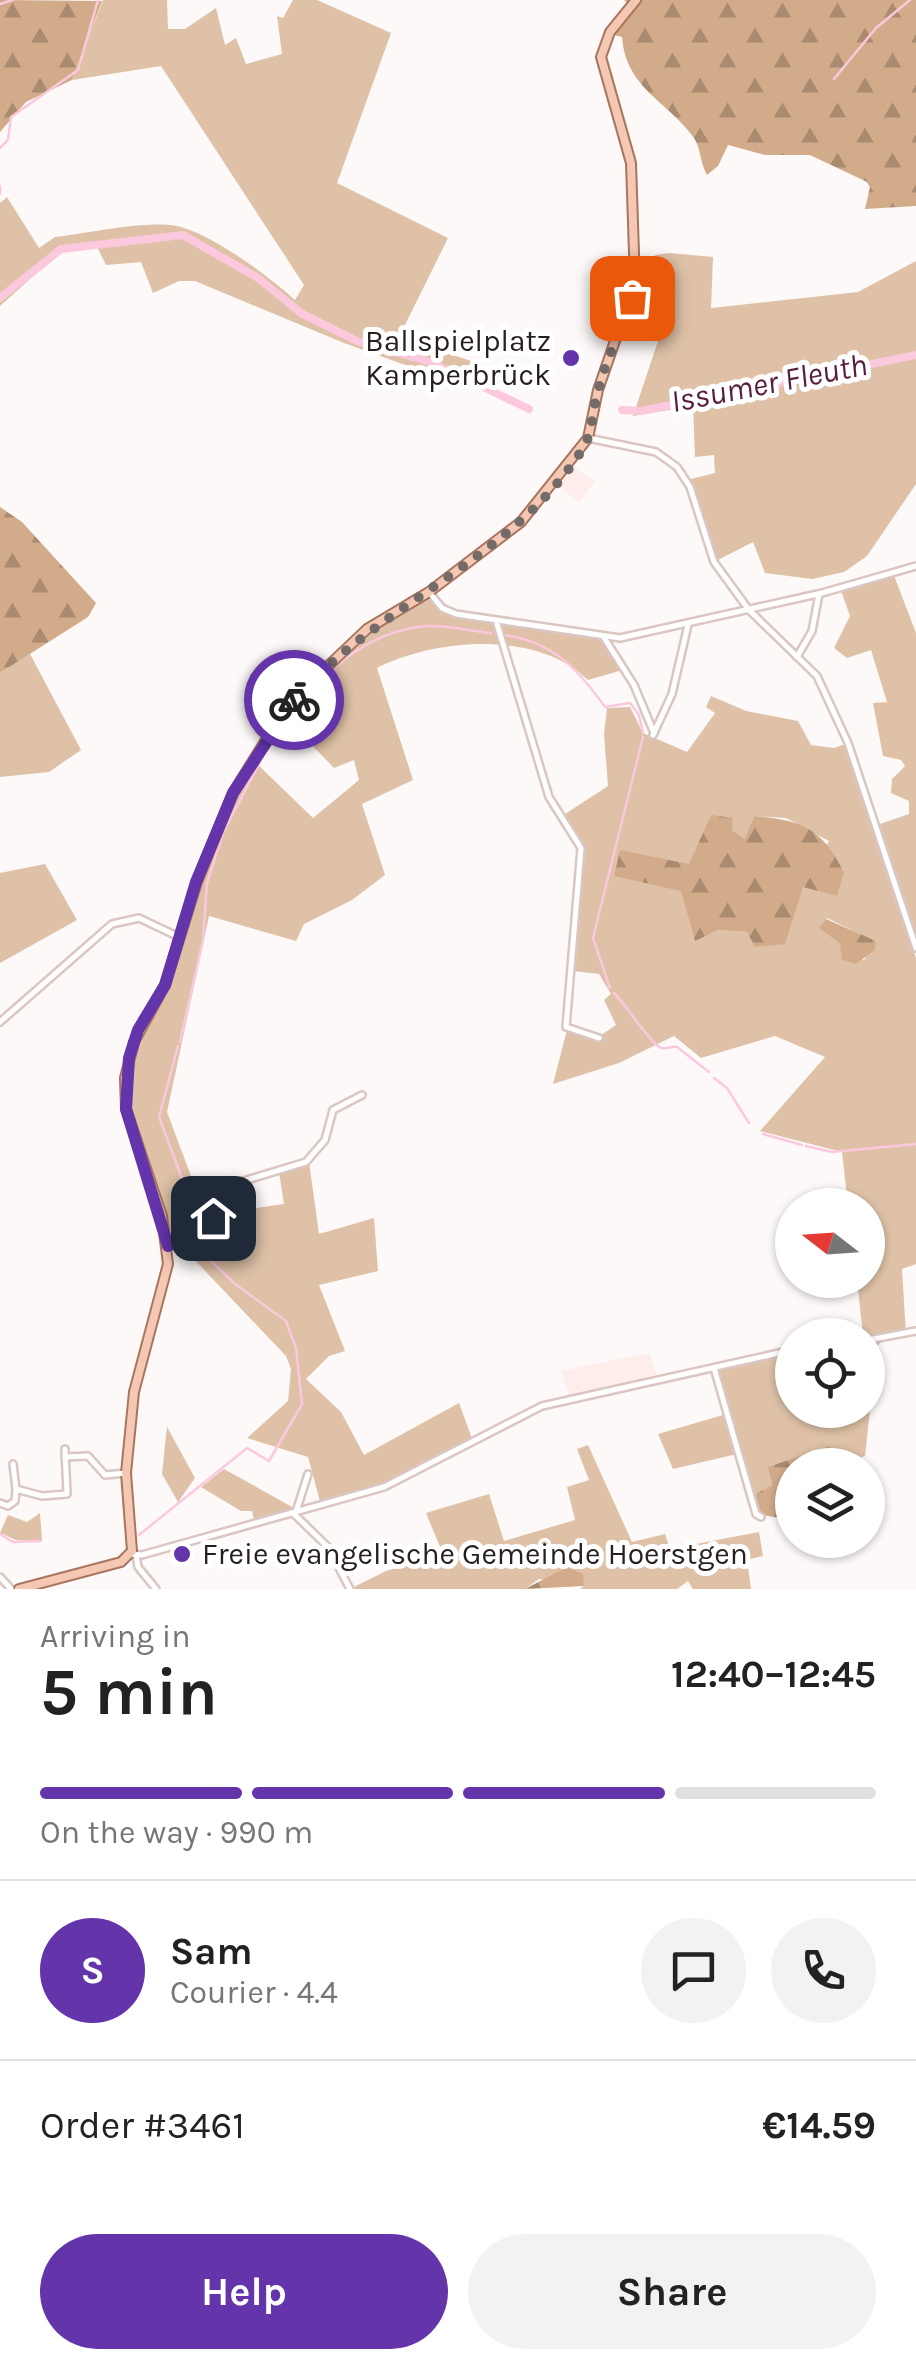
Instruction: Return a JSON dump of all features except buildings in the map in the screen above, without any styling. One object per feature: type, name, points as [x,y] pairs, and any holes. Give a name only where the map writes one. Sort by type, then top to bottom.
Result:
[{"type":"main road","points":[[19,1589],[120,1562],[133,1554],[126,1473],[136,1378],[166,1280],[168,1246],[128,1120],[124,1088],[134,1042],[165,985],[216,831],[265,739],[307,686],[346,648],[521,522],[588,438],[598,390],[635,284],[632,163],[601,57],[610,32],[630,2]]},
{"type":"street","points":[[588,438],[656,452],[677,467],[690,486],[707,549],[749,610],[817,676],[848,744],[916,948]]},
{"type":"street","points":[[428,592],[442,608],[497,623],[531,623],[620,638],[820,594],[916,566]]},
{"type":"street","points":[[797,657],[815,622],[820,594]]},
{"type":"street","points":[[497,623],[549,798],[581,848],[566,1027],[600,1038]]},
{"type":"street","points":[[603,636],[634,684],[653,734],[672,694],[688,625]]},
{"type":"street","points":[[0,1022],[112,924],[139,918],[179,937]]},
{"type":"street","points":[[168,1246],[205,1226],[237,1183],[306,1162],[325,1140],[333,1110],[362,1095]]},
{"type":"street","points":[[885,1337],[916,1331]]},
{"type":"street","points":[[156,1589],[133,1554],[295,1515],[384,1487],[542,1406],[775,1354]]},
{"type":"street","points":[[714,1368],[741,1468],[756,1514],[761,1518]]},
{"type":"street","points":[[16,1489],[42,1496],[66,1494],[64,1449]]},
{"type":"street","points":[[65,1457],[88,1456],[106,1475],[126,1473]]},
{"type":"street","points":[[0,1503],[8,1506],[15,1501],[13,1464]]},
{"type":"street","points":[[295,1515],[308,1474]]},
{"type":"street","points":[[295,1515],[328,1547],[350,1589]]},
{"type":"street","points":[[0,1577],[11,1589]]},
{"type":"shaded area","points":[[103,0],[167,0],[168,29],[185,29],[216,8],[225,45],[236,38],[246,64],[282,54],[277,16],[283,18],[293,0],[317,0],[391,33],[337,183],[448,238],[399,337],[480,364],[467,387],[344,343],[195,281],[179,281],[153,293],[141,262],[106,265],[96,245],[60,252],[0,306],[0,203],[7,197],[39,248],[55,237],[127,226],[170,225],[218,244],[295,300],[304,285],[161,66],[72,80]]},
{"type":"shaded area","points":[[655,255],[713,257],[711,308],[858,292],[916,261],[916,484],[867,556],[844,572],[812,579],[765,573],[753,542],[714,562],[687,480],[715,473],[714,455],[695,457],[693,406],[633,416],[663,326]]},
{"type":"shaded area","points":[[574,466],[595,481],[579,502],[558,486]]},
{"type":"shaded area","points":[[893,573],[916,633],[916,948],[874,826],[909,814],[909,801],[891,793],[892,779],[905,766],[901,760],[883,756],[873,703],[887,702],[871,650],[847,658],[834,648],[850,616],[840,588]]},
{"type":"shaded area","points":[[429,592],[456,614],[603,636],[626,669],[588,680],[567,664],[542,653],[486,644],[428,650],[377,668],[413,780],[362,804],[385,875],[352,900],[304,924],[296,941],[209,916],[167,1112],[191,1176],[237,1183],[250,1178],[256,1208],[284,1204],[279,1172],[309,1162],[319,1234],[374,1218],[378,1271],[319,1285],[345,1351],[329,1356],[306,1379],[341,1412],[364,1455],[459,1403],[473,1441],[384,1487],[321,1505],[308,1457],[247,1438],[288,1401],[291,1369],[286,1356],[189,1254],[168,1246],[128,1120],[129,1058],[164,983],[197,882],[252,759],[313,818],[359,780],[354,760],[334,768],[304,737],[288,745],[273,728],[345,648]],"holes":[[[226,1203],[253,1223],[241,1233],[235,1228],[213,1246],[201,1233]]]},
{"type":"shaded area","points":[[30,654],[81,750],[49,772],[0,777],[0,673]]},
{"type":"shaded area","points":[[711,696],[746,711],[798,721],[811,745],[834,748],[845,744],[916,958],[916,1264],[902,1269],[906,1334],[885,1339],[885,1318],[861,1318],[859,1298],[885,1298],[885,1188],[846,1188],[842,1152],[760,1131],[825,1057],[775,1036],[701,1058],[674,1036],[619,1063],[553,1084],[567,1030],[598,1037],[616,1025],[604,1000],[611,994],[599,974],[573,971],[581,848],[559,818],[608,786],[604,734],[607,708],[630,707],[643,733],[687,752],[715,713],[706,707]],"holes":[[[711,815],[746,840],[754,816],[786,818],[829,841],[803,887],[747,932],[718,930],[695,940],[682,891]],[[827,918],[876,942],[864,960],[843,953],[840,944],[820,928]]]},
{"type":"shaded area","points":[[45,864],[77,920],[0,963],[0,873]]},
{"type":"shaded area","points":[[649,1353],[658,1377],[569,1396],[561,1371]]},
{"type":"shaded area","points":[[775,1354],[775,1428],[868,1428],[866,1448],[775,1448],[775,1466],[769,1468],[772,1485],[750,1497],[737,1454],[673,1469],[658,1434],[723,1415],[713,1373],[723,1366]]},
{"type":"shaded area","points":[[167,1427],[195,1478],[178,1502],[162,1474]]},
{"type":"shaded area","points":[[588,1445],[632,1542],[665,1534],[670,1549],[759,1532],[763,1556],[747,1560],[751,1589],[693,1589],[688,1581],[677,1589],[580,1589],[584,1586],[539,1579],[525,1589],[350,1589],[386,1571],[443,1554],[426,1513],[489,1494],[504,1541],[575,1520],[567,1487],[589,1480],[577,1449]]},
{"type":"shaded area","points":[[224,1469],[294,1508],[292,1514],[255,1524],[252,1511],[241,1511],[201,1487]]},
{"type":"shaded area","points":[[40,1513],[42,1541],[16,1540],[0,1533],[8,1515],[27,1522]]},
{"type":"green space","points":[[0,0],[102,1],[72,80],[26,102],[0,132]]},
{"type":"green space","points":[[624,0],[916,0],[916,206],[865,209],[870,187],[867,182],[810,155],[765,155],[728,145],[718,166],[707,175],[694,138],[631,70],[622,37],[610,34],[631,6]]},
{"type":"green space","points":[[0,507],[22,522],[96,603],[88,617],[0,673]]},
{"type":"green space","points":[[711,815],[733,818],[732,830],[745,839],[754,816],[786,820],[809,830],[828,846],[844,873],[837,896],[803,887],[785,944],[755,947],[747,932],[718,930],[695,941],[681,891],[614,876],[620,850],[689,864]]},
{"type":"green space","points":[[826,919],[876,941],[875,950],[856,964],[842,960],[840,944],[819,928]]},
{"type":"green space","points":[[775,1465],[775,1517],[756,1514],[750,1497],[772,1485],[768,1467]]},
{"type":"green space","points":[[567,1567],[583,1574],[584,1586],[525,1589]]},
{"type":"waterway","points":[[0,4],[13,0]]},
{"type":"waterway","points":[[0,148],[8,140],[11,117],[78,70],[98,0]]},
{"type":"waterway","points":[[834,79],[876,28],[910,0]]},
{"type":"waterway","points":[[0,186],[0,194]]},
{"type":"waterway","name":"Issumer Fleuth","points":[[0,298],[61,249],[183,235],[258,278],[301,313],[357,341],[430,362],[466,379]]},
{"type":"waterway","name":"Issumer Fleuth","points":[[622,410],[641,411],[916,355]]},
{"type":"waterway","name":"Issumer Fleuth","points":[[473,382],[529,409]]},
{"type":"waterway","points":[[287,720],[331,671],[385,636],[428,626],[491,633]]},
{"type":"waterway","points":[[505,635],[537,644],[563,659],[605,707],[630,703],[639,715],[643,733]]},
{"type":"waterway","points":[[610,988],[593,938],[643,737]]},
{"type":"waterway","points":[[180,1042],[203,940],[207,883],[223,833],[260,762]]},
{"type":"waterway","points":[[614,993],[658,1046],[677,1047],[709,1072]]},
{"type":"waterway","points":[[178,1046],[159,1117],[183,1181],[176,1198],[188,1231]]},
{"type":"waterway","points":[[714,1078],[727,1088],[749,1123]]},
{"type":"waterway","points":[[763,1134],[802,1145]]},
{"type":"waterway","points":[[806,1146],[832,1152],[916,1144]]},
{"type":"waterway","points":[[139,1535],[247,1448],[269,1461],[302,1404],[296,1348],[286,1321],[235,1284],[192,1243]]},
{"type":"waterway","points":[[0,1534],[13,1542],[40,1541]]},
{"type":"way so far","points":[[294,700],[364,632],[428,592],[521,522],[538,504],[588,438],[598,390],[632,298]]},
{"type":"place","name":"Ballspielplatz Kamperbrück","points":[[571,358]]},
{"type":"place","name":"Freie evangelische Gemeinde Hoerstgen","points":[[182,1554]]},
{"type":"route","points":[[213,1218],[193,1234],[168,1246],[162,1216],[128,1120],[125,1078],[138,1030],[165,985],[185,915],[216,831],[265,739],[294,700]]}]
